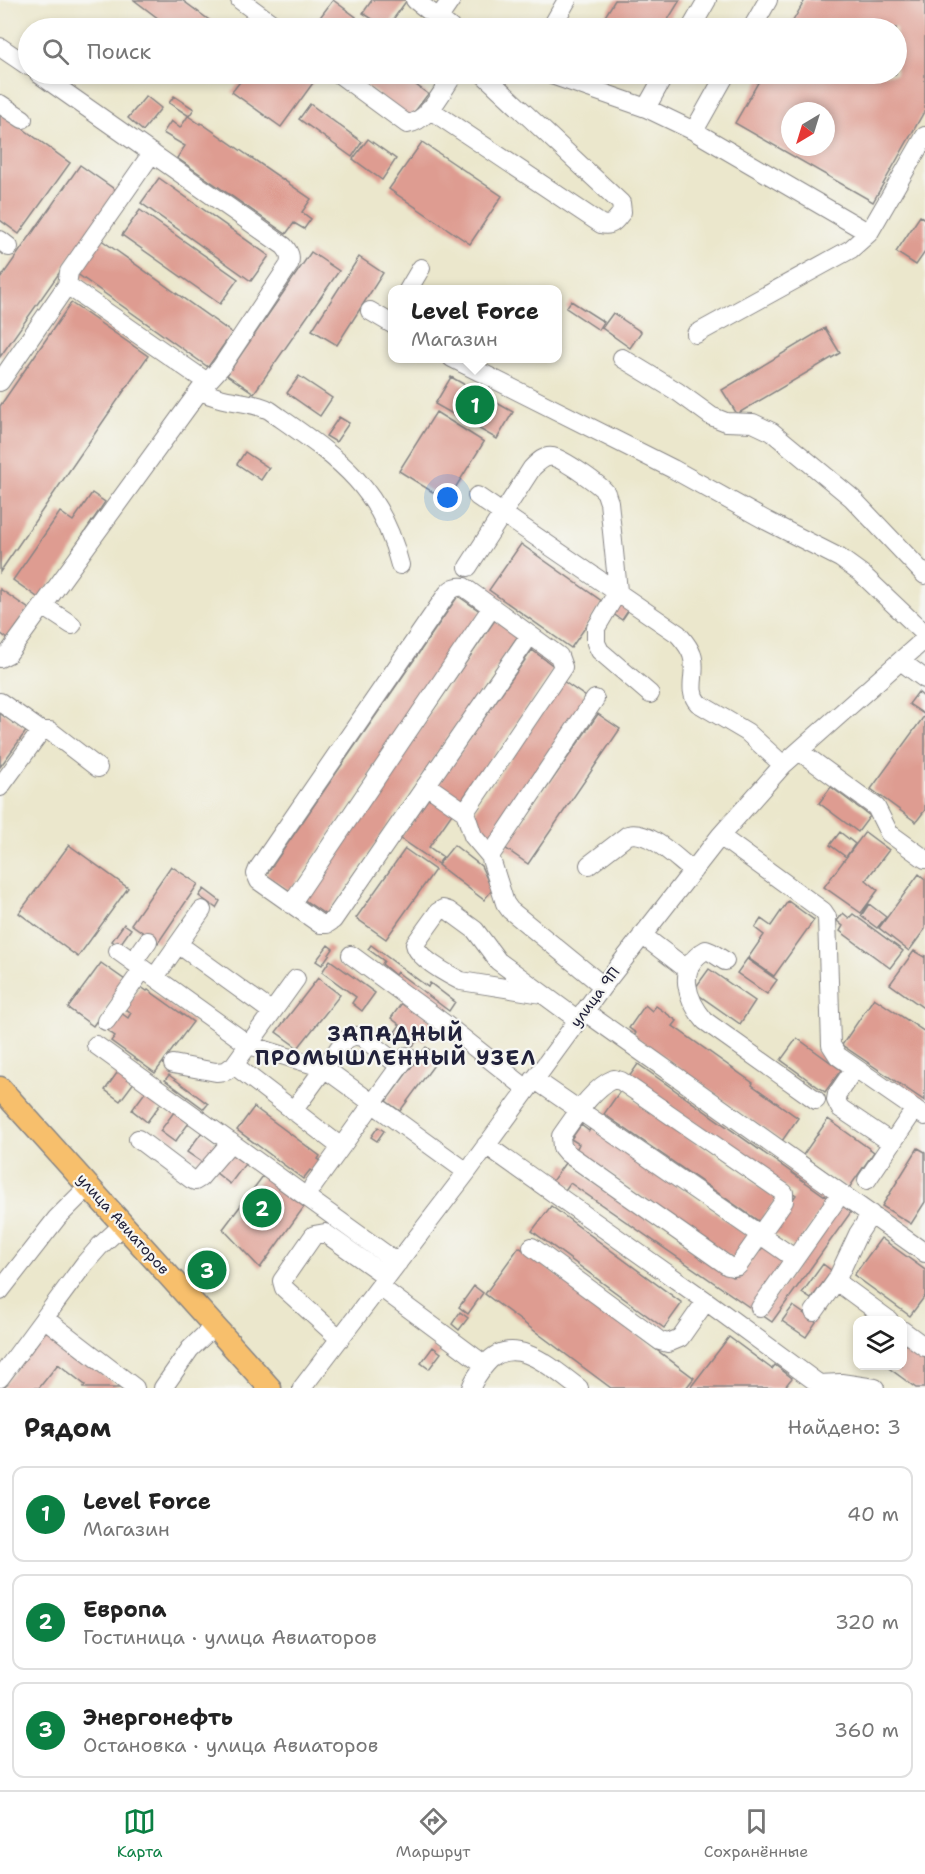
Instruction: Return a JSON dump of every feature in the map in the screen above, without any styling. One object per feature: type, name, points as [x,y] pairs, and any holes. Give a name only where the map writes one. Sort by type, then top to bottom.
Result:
[{"type":"main road","name":"улица Авиаторов","points":[[0,1088],[270,1388]]},
{"type":"street","points":[[240,0],[264,18]]},
{"type":"street","points":[[415,0],[438,18]]},
{"type":"street","points":[[446,18],[451,0]]},
{"type":"street","points":[[556,18],[567,0]]},
{"type":"street","points":[[697,18],[707,0]]},
{"type":"street","points":[[758,18],[768,0]]},
{"type":"street","points":[[0,46],[18,59]]},
{"type":"street","points":[[0,658],[8,654],[204,386],[221,367],[289,265],[289,252],[284,246],[53,84]]},
{"type":"street","points":[[358,84],[407,124],[416,123],[447,84]]},
{"type":"street","points":[[429,109],[601,224],[615,222],[622,212],[621,203],[494,84]]},
{"type":"street","points":[[578,84],[646,108],[694,131],[869,232]]},
{"type":"street","points":[[646,108],[659,84]]},
{"type":"street","points":[[694,131],[720,84]]},
{"type":"street","points":[[0,104],[23,119]]},
{"type":"street","points":[[696,334],[851,249],[861,241],[869,232],[925,136]]},
{"type":"street","points":[[0,382],[67,285],[69,272],[152,153]]},
{"type":"street","points":[[411,285],[421,268]]},
{"type":"street","points":[[67,285],[204,386],[213,398],[260,405],[334,455],[352,472],[386,521],[394,539],[400,565]]},
{"type":"street","points":[[370,311],[388,319]]},
{"type":"street","points":[[622,358],[717,419],[753,423],[772,432],[852,498],[925,575]]},
{"type":"street","points":[[462,363],[674,469],[767,521],[840,558],[862,574],[925,634]]},
{"type":"street","points":[[468,567],[532,468],[546,458],[554,457],[595,482],[606,493],[609,502],[618,591],[596,628],[596,643],[600,651],[650,694]]},
{"type":"street","points":[[477,496],[678,633],[692,656],[694,667],[691,690],[693,698],[747,732],[783,765]]},
{"type":"street","points":[[465,812],[563,668],[560,656],[464,587],[452,588],[447,594],[256,874],[259,881],[320,924],[327,924],[333,920],[530,635]]},
{"type":"street","points":[[43,606],[72,625]]},
{"type":"street","points":[[291,904],[492,607]]},
{"type":"street","name":"улица 9П","points":[[302,1388],[466,1172],[603,986],[720,836],[783,765],[902,662],[925,639]]},
{"type":"street","points":[[902,662],[925,658]]},
{"type":"street","points":[[902,662],[925,679]]},
{"type":"street","points":[[490,856],[595,699]]},
{"type":"street","points":[[0,702],[41,731],[50,731],[98,768]]},
{"type":"street","points":[[0,787],[41,731]]},
{"type":"street","points":[[799,751],[876,807],[889,833],[925,859]]},
{"type":"street","points":[[426,786],[465,812],[473,836],[490,856],[505,903],[510,910],[603,986]]},
{"type":"street","points":[[590,865],[628,835],[636,833],[652,839],[693,871]]},
{"type":"street","points":[[720,836],[823,911],[827,917],[831,1046],[838,1056],[920,1113],[892,1143],[867,1180]]},
{"type":"street","points":[[542,994],[461,981],[450,976],[418,953],[415,944],[438,912],[443,909],[448,911],[475,930],[498,961],[542,994],[581,1016],[925,1253]]},
{"type":"street","points":[[137,965],[178,944],[202,910]]},
{"type":"street","points":[[642,935],[688,970]]},
{"type":"street","points":[[106,1021],[148,941]]},
{"type":"street","points":[[178,944],[272,1012]]},
{"type":"street","points":[[725,961],[706,950],[688,970],[687,989],[699,1014],[705,1021],[816,1100]]},
{"type":"street","points":[[351,955],[530,1084],[580,1109],[795,1258]]},
{"type":"street","points":[[137,965],[249,1045],[324,1068],[466,1172]]},
{"type":"street","points":[[173,1064],[216,1072],[226,1071],[234,1065],[296,979]]},
{"type":"street","points":[[293,1111],[344,1041],[356,1035],[404,1061],[313,1186]]},
{"type":"street","points":[[96,1045],[231,1142],[388,1275],[485,1365]]},
{"type":"street","points":[[234,1065],[341,1147]]},
{"type":"street","points":[[855,1068],[837,1094],[836,1100],[840,1108],[892,1143]]},
{"type":"street","points":[[614,1079],[621,1080],[779,1189],[785,1196],[784,1201],[742,1263],[733,1268],[728,1266],[567,1153],[562,1147],[561,1136],[580,1109],[607,1082],[614,1079]]},
{"type":"street","points":[[138,1139],[195,1181],[231,1142]]},
{"type":"street","points":[[486,1145],[706,1301],[818,1386],[841,1383],[875,1388]]},
{"type":"street","points":[[0,1291],[57,1218],[89,1186]]},
{"type":"street","points":[[760,1308],[835,1202]]},
{"type":"street","points":[[814,1312],[836,1281],[858,1234],[871,1214]]},
{"type":"street","points":[[0,1378],[90,1257],[123,1225]]},
{"type":"street","points":[[340,1339],[284,1288],[282,1281],[314,1235],[325,1233],[388,1275]]},
{"type":"street","points":[[531,1247],[660,1341],[668,1343],[680,1338],[706,1301]]},
{"type":"street","points":[[836,1281],[884,1316]]},
{"type":"street","points":[[44,1318],[135,1388]]},
{"type":"street","points":[[163,1388],[190,1349],[214,1326]]},
{"type":"street","points":[[907,1333],[925,1347]]},
{"type":"street","points":[[471,1388],[485,1365],[499,1352],[523,1352],[542,1361],[577,1388]]},
{"type":"building","points":[[134,0],[182,0],[206,18],[158,18]]},
{"type":"building","points":[[333,0],[356,17],[355,18],[320,18]]},
{"type":"building","points":[[372,0],[407,0],[394,18],[371,18],[363,13]]},
{"type":"building","points":[[615,0],[680,0],[669,18],[604,18]]},
{"type":"building","points":[[805,0],[925,0],[925,110],[873,202],[793,156],[835,156],[835,102],[781,102],[781,149],[735,123],[757,84],[907,84],[907,18],[795,18]]},
{"type":"building","points":[[238,84],[312,84],[281,127],[232,92]]},
{"type":"building","points":[[364,84],[414,84],[428,94],[410,118]]},
{"type":"building","points":[[146,96],[161,108],[143,131],[128,118]]},
{"type":"building","points":[[174,96],[194,109],[189,116],[169,103]]},
{"type":"building","points":[[310,104],[362,142],[352,157],[299,119]]},
{"type":"building","points":[[0,112],[70,163],[19,234],[0,220]]},
{"type":"building","points":[[188,116],[311,199],[302,212],[311,219],[304,229],[294,223],[286,234],[177,158],[185,146],[163,133],[171,121],[180,128]]},
{"type":"building","points":[[368,139],[396,159],[382,180],[353,159]]},
{"type":"building","points":[[422,142],[502,196],[470,244],[389,189]]},
{"type":"building","points":[[80,165],[117,191],[0,357],[0,279]]},
{"type":"building","points":[[159,178],[269,256],[251,281],[141,203]]},
{"type":"building","points":[[140,210],[238,279],[220,304],[122,235]]},
{"type":"building","points":[[920,216],[925,219],[925,252],[916,265],[896,252]]},
{"type":"building","points":[[100,239],[232,333],[208,367],[76,273]]},
{"type":"building","points":[[311,252],[339,271],[254,393],[227,375]]},
{"type":"building","points":[[359,257],[383,273],[337,345],[312,330]]},
{"type":"building","points":[[571,301],[604,322],[599,330],[566,308]]},
{"type":"building","points":[[71,303],[148,356],[0,572],[0,406]]},
{"type":"building","points":[[613,313],[641,332],[630,348],[602,328]]},
{"type":"building","points":[[825,328],[840,353],[737,414],[722,390]]},
{"type":"building","points":[[299,376],[332,398],[320,416],[287,393]]},
{"type":"building","points":[[451,377],[513,412],[497,439],[435,404]]},
{"type":"building","points":[[436,412],[484,442],[447,501],[399,471]]},
{"type":"building","points":[[339,417],[349,423],[336,442],[326,436]]},
{"type":"building","points":[[245,452],[269,468],[261,480],[237,464]]},
{"type":"building","points":[[92,493],[105,502],[40,599],[13,580],[60,512],[73,521]]},
{"type":"building","points":[[521,544],[603,602],[571,648],[489,590]]},
{"type":"building","points":[[0,589],[29,609],[8,639],[0,633]]},
{"type":"building","points":[[458,596],[481,612],[290,891],[266,875]]},
{"type":"building","points":[[620,602],[630,608],[622,620],[612,613]]},
{"type":"building","points":[[495,620],[518,636],[326,915],[303,899]]},
{"type":"building","points":[[532,650],[555,667],[461,801],[437,785]]},
{"type":"building","points":[[563,681],[586,697],[490,840],[480,833],[473,814]]},
{"type":"building","points":[[918,692],[925,698],[925,715],[909,704]]},
{"type":"building","points":[[0,711],[27,730],[0,767]]},
{"type":"building","points":[[598,714],[620,729],[528,864],[505,848]]},
{"type":"building","points":[[925,715],[925,810],[916,822],[871,789]]},
{"type":"building","points":[[831,787],[870,816],[858,832],[819,803]]},
{"type":"building","points":[[431,795],[454,811],[429,847],[443,857],[438,864],[400,838]]},
{"type":"building","points":[[840,832],[855,844],[846,857],[830,845]]},
{"type":"building","points":[[865,832],[889,850],[866,880],[878,890],[861,913],[824,887]]},
{"type":"building","points":[[69,845],[128,888],[78,957],[19,913]]},
{"type":"building","points":[[454,845],[481,866],[492,890],[484,900],[438,865]]},
{"type":"building","points":[[405,849],[435,870],[386,939],[356,918]]},
{"type":"building","points":[[171,866],[198,884],[158,943],[131,924]]},
{"type":"building","points":[[919,874],[925,879],[925,929],[909,951],[879,928]]},
{"type":"building","points":[[204,889],[220,901],[216,908],[199,896]]},
{"type":"building","points":[[788,901],[814,920],[774,976],[748,958],[764,935],[755,928],[761,919],[771,926]]},
{"type":"building","points":[[869,904],[886,917],[877,928],[861,916]]},
{"type":"building","points":[[843,913],[849,918],[853,914],[903,951],[890,968],[840,931],[843,926],[837,921]]},
{"type":"building","points":[[124,924],[131,929],[119,946],[112,941]]},
{"type":"building","points":[[328,945],[333,949],[322,965],[316,961]]},
{"type":"building","points":[[371,945],[428,987],[430,983],[455,1002],[449,1011],[397,972],[395,975],[382,964],[384,961],[368,949]]},
{"type":"building","points":[[914,951],[924,957],[925,955],[925,1009],[890,984]]},
{"type":"building","points":[[747,959],[777,980],[767,994],[737,973]]},
{"type":"building","points":[[330,960],[375,993],[362,1011],[352,1003],[356,997],[322,972]]},
{"type":"building","points":[[101,963],[125,980],[93,1026],[68,1008]]},
{"type":"building","points":[[709,969],[755,1001],[740,1024],[693,991]]},
{"type":"building","points":[[318,978],[340,995],[298,1048],[276,1032]]},
{"type":"building","points":[[141,987],[193,1022],[155,1073],[111,1041],[115,1036],[108,1031],[121,1013],[128,1018],[131,1013],[125,1008]]},
{"type":"building","points":[[874,998],[925,1032],[925,1101],[842,1045]]},
{"type":"building","points":[[404,1000],[437,1024],[424,1042],[419,1038],[413,1046],[395,1032],[400,1025],[391,1018]]},
{"type":"building","points":[[645,1005],[652,1011],[656,1006],[677,1021],[673,1026],[798,1118],[782,1141],[634,1036],[636,1033],[629,1028]]},
{"type":"building","points":[[797,1038],[841,1070],[825,1092],[781,1060]]},
{"type":"building","points":[[426,1047],[440,1057],[400,1111],[386,1101]]},
{"type":"building","points":[[638,1064],[829,1199],[795,1248],[771,1231],[796,1195],[629,1077]]},
{"type":"building","points":[[119,1070],[135,1081],[120,1101],[105,1090]]},
{"type":"building","points":[[169,1075],[208,1104],[204,1109],[165,1080]]},
{"type":"building","points":[[146,1091],[162,1102],[147,1122],[132,1110]]},
{"type":"building","points":[[620,1091],[777,1199],[760,1222],[604,1114]]},
{"type":"building","points":[[254,1107],[320,1156],[318,1159],[325,1164],[317,1175],[310,1170],[303,1179],[237,1130]]},
{"type":"building","points":[[174,1112],[189,1123],[175,1142],[160,1131]]},
{"type":"building","points":[[828,1119],[874,1152],[849,1188],[803,1155]]},
{"type":"building","points":[[581,1125],[589,1131],[591,1127],[750,1237],[735,1260],[576,1150],[579,1144],[571,1139]]},
{"type":"building","points":[[378,1127],[384,1131],[377,1141],[371,1137]]},
{"type":"building","points":[[202,1132],[217,1144],[203,1163],[187,1152]]},
{"type":"building","points":[[918,1148],[925,1152],[925,1202],[911,1224],[882,1206]]},
{"type":"building","points":[[229,1153],[245,1164],[230,1184],[215,1172]]},
{"type":"building","points":[[565,1163],[732,1277],[741,1275],[763,1244],[785,1260],[752,1309],[570,1183],[563,1193],[550,1184]]},
{"type":"building","points":[[263,1176],[304,1207],[260,1268],[223,1229]]},
{"type":"building","points":[[841,1205],[851,1212],[772,1322],[762,1315]]},
{"type":"building","points":[[551,1206],[682,1303],[664,1328],[532,1231]]},
{"type":"building","points":[[881,1238],[925,1270],[925,1296],[910,1316],[854,1275]]},
{"type":"building","points":[[519,1247],[694,1378],[686,1388],[611,1388],[485,1294]]},
{"type":"building","points":[[204,1263],[213,1272],[209,1275],[200,1266]]},
{"type":"building","points":[[823,1264],[832,1271],[811,1299],[802,1293]]},
{"type":"building","points":[[474,1286],[483,1293],[468,1314],[459,1307]]},
{"type":"building","points":[[793,1306],[816,1322],[806,1337],[782,1321]]},
{"type":"building","points":[[460,1312],[468,1318],[459,1330],[452,1324]]},
{"type":"building","points":[[46,1331],[120,1388],[83,1388],[85,1385],[58,1364],[39,1388],[2,1388]]},
{"type":"building","points":[[729,1337],[772,1369],[775,1365],[792,1378],[784,1388],[690,1388]]},
{"type":"building","points":[[907,1344],[925,1357],[925,1388],[916,1388],[891,1370],[907,1370]]},
{"type":"building","points":[[433,1347],[441,1353],[429,1369],[421,1363]]},
{"type":"place","name":"Level Force","points":[[475,405]]},
{"type":"place","name":"Европа","points":[[262,1208]]},
{"type":"place","name":"Энергонефть","points":[[207,1270]]},
{"type":"district","name":"ЗАПАДНЫЙ ПРОМЫШЛЕННЫЙ УЗЕЛ","points":[[396,1046]]}]
